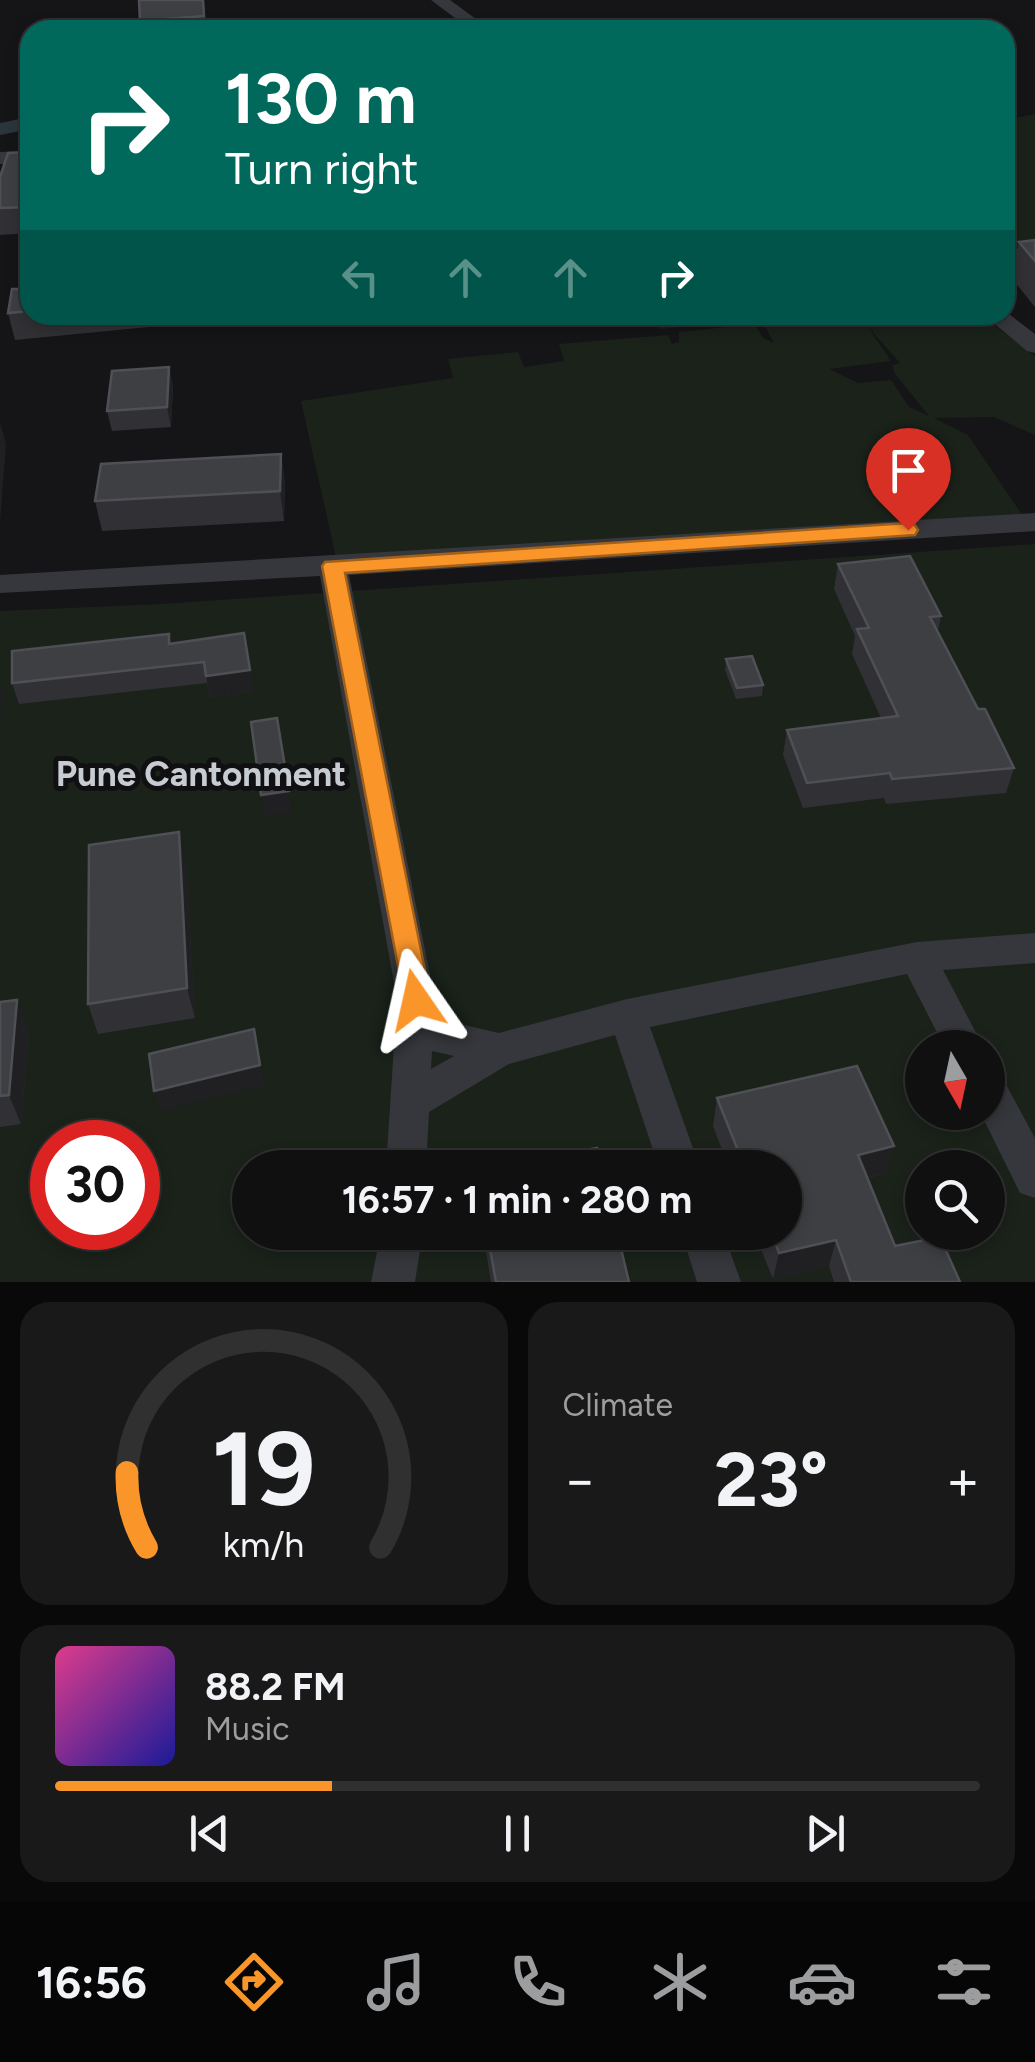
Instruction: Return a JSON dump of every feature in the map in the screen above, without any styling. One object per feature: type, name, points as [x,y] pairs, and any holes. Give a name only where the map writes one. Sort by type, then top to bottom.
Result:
[{"type":"street","points":[[439,0],[468,20]]},
{"type":"street","points":[[1009,325],[1035,346]]},
{"type":"street","points":[[0,584],[1035,522]]},
{"type":"street","points":[[333,566],[416,1000],[407,1150]]},
{"type":"street","points":[[409,1103],[500,1050],[627,1015],[918,956],[1035,948]]},
{"type":"street","points":[[918,956],[957,1030]]},
{"type":"street","points":[[627,1015],[674,1150]]},
{"type":"street","points":[[414,1030],[500,1050]]},
{"type":"street","points":[[1005,1122],[1035,1180]]},
{"type":"street","points":[[393,1282],[399,1250]]},
{"type":"street","points":[[708,1250],[719,1282]]},
{"type":"shaded area","points":[[1035,114],[1035,244],[1015,247],[1015,118]]},
{"type":"shaded area","points":[[657,325],[698,325],[659,329]]},
{"type":"shaded area","points":[[746,325],[756,325],[763,338],[774,343],[764,325],[994,325],[1035,356],[1035,435],[994,417],[934,418],[968,435],[1023,516],[337,562],[301,401],[453,378],[448,359],[518,352],[524,367],[564,361],[559,344],[668,335],[672,344],[679,342],[679,332]],"holes":[[[868,327],[900,363],[892,365],[929,416],[909,407],[891,380],[858,383],[829,369],[891,361]]]},
{"type":"shaded area","points":[[1035,544],[1035,1282],[0,1282],[0,611],[162,604]]},
{"type":"building","points":[[139,0],[203,0],[204,16],[140,20]]},
{"type":"building","points":[[20,152],[20,207],[0,208],[0,177],[8,153]]},
{"type":"building","points":[[1035,240],[1035,261],[1019,242]]},
{"type":"building","points":[[12,289],[20,289],[20,312],[8,313]]},
{"type":"building","points":[[169,367],[167,407],[107,411],[112,371]]},
{"type":"building","points":[[281,454],[280,491],[95,501],[101,464]]},
{"type":"building","points":[[910,556],[941,616],[930,617],[978,709],[985,709],[1014,768],[892,779],[890,773],[807,783],[787,730],[898,716],[857,629],[869,628],[838,564]]},
{"type":"building","points":[[244,633],[250,670],[206,676],[204,662],[12,683],[12,651],[169,634],[169,644]]},
{"type":"building","points":[[752,656],[763,685],[737,688],[726,659]]},
{"type":"building","points":[[277,718],[289,791],[261,795],[251,722]]},
{"type":"building","points":[[179,832],[187,988],[88,1004],[89,845]]},
{"type":"building","points":[[17,1000],[9,1095],[0,1096],[0,1002]]},
{"type":"building","points":[[254,1029],[260,1065],[154,1091],[149,1054]]},
{"type":"building","points":[[857,1066],[894,1146],[858,1155],[895,1246],[905,1244],[905,1250],[946,1250],[960,1282],[851,1282],[836,1240],[802,1248],[802,1150],[738,1150],[717,1098]]},
{"type":"building","points":[[490,1250],[621,1250],[629,1282],[496,1282]]},
{"type":"waterway","points":[[0,129],[20,125]]},
{"type":"district","name":"Pune Cantonment","points":[[201,774]]},
{"type":"route","points":[[416,1000],[333,566],[908,530]]}]
